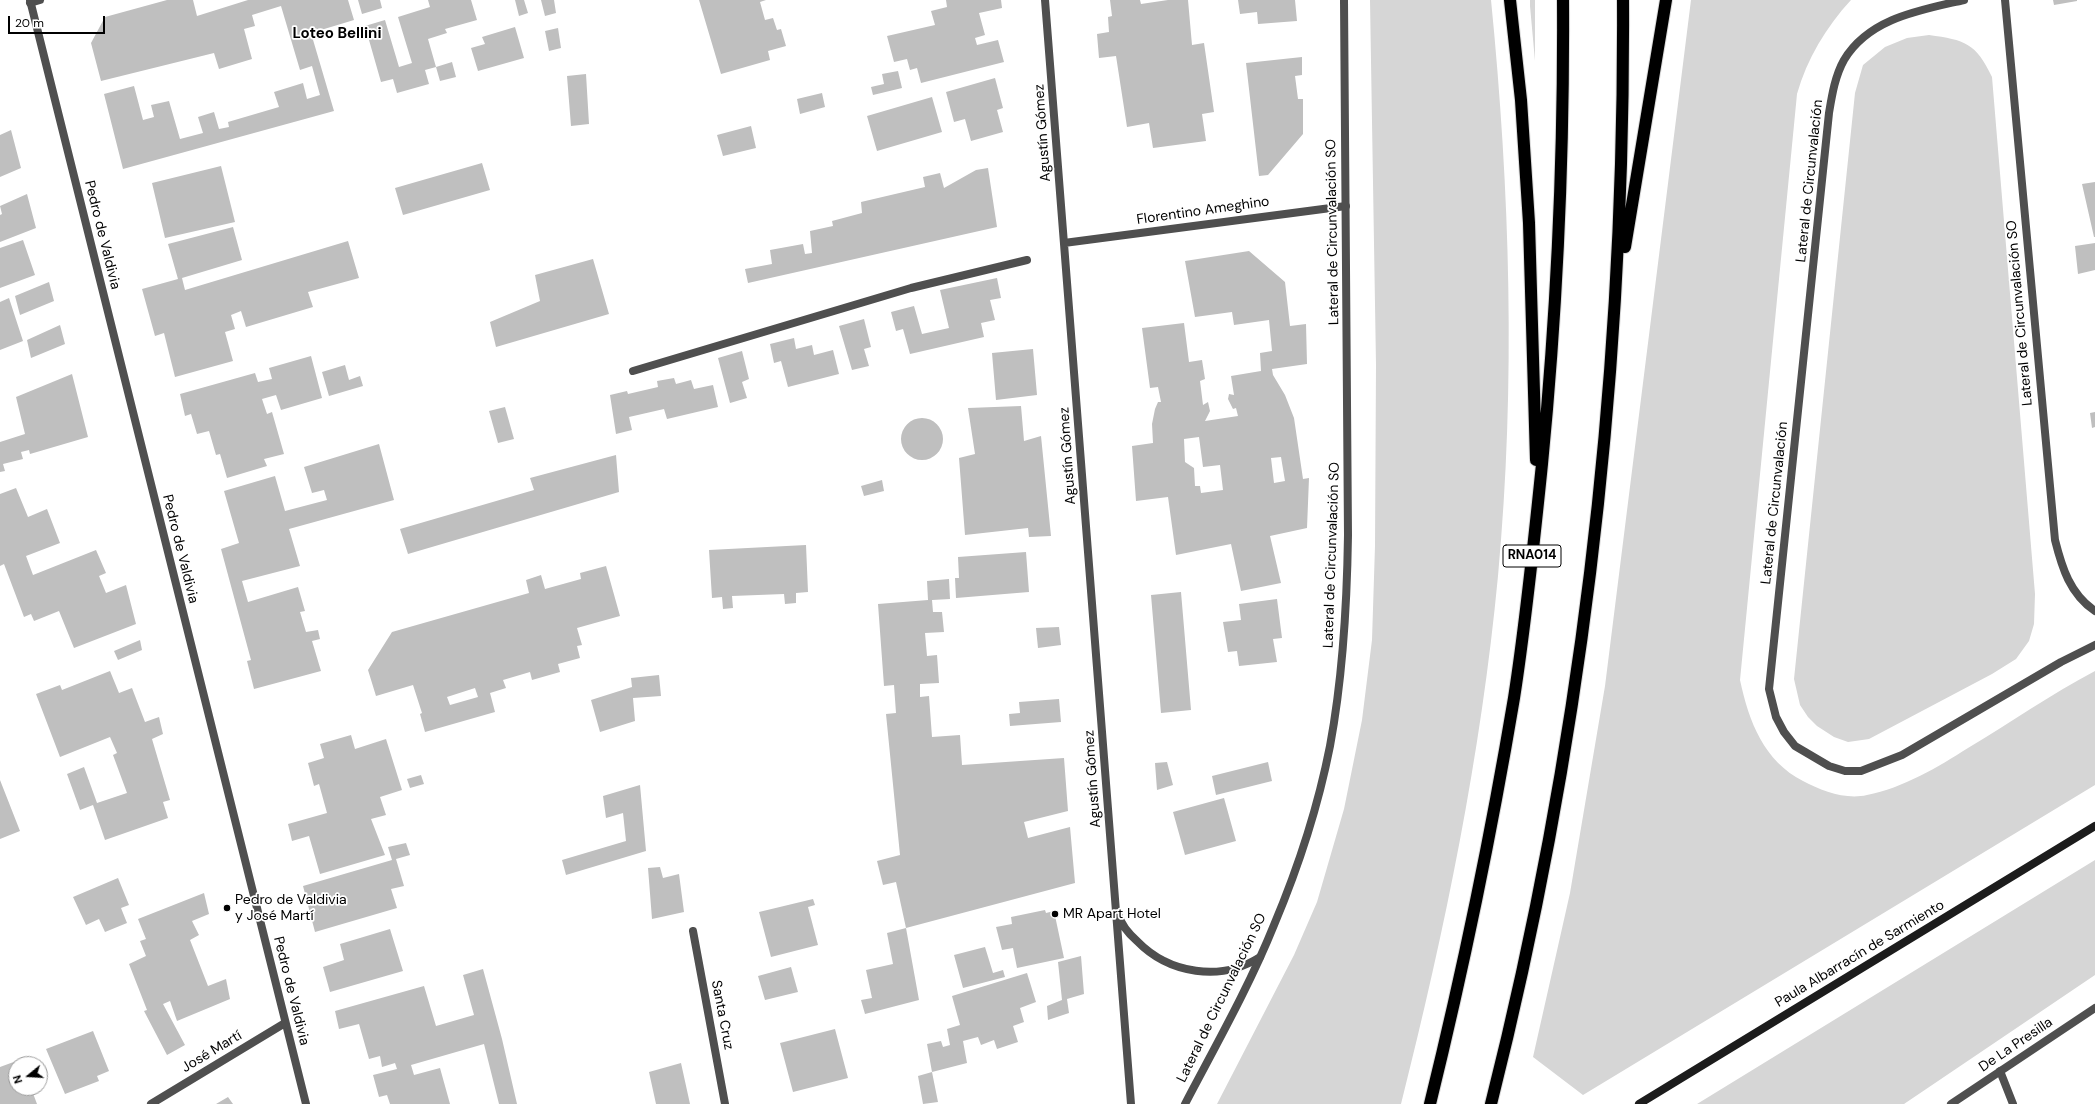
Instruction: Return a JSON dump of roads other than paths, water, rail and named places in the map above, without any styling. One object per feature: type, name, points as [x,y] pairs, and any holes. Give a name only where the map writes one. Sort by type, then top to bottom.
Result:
[{"type":"highway","points":[[1510,0],[1521,100],[1529,223],[1537,517]]},
{"type":"highway","name":"RNA014","points":[[1430,1104],[1464,962],[1492,822],[1514,697],[1537,517],[1551,362],[1559,242],[1563,136],[1563,0]]},
{"type":"highway","points":[[1491,1104],[1517,996],[1561,776],[1578,667],[1598,503],[1615,303],[1621,161],[1623,0]]},
{"type":"highway","points":[[1615,303],[1666,0]]},
{"type":"main road","name":"Paula Albarracín de Sarmiento","points":[[1639,1104],[2095,826]]},
{"type":"street","points":[[30,1],[40,0]]},
{"type":"street","name":"Agustín Gómez","points":[[1045,0],[1131,1104]]},
{"type":"street","name":"Lateral de Circunvalación SO","points":[[1185,1104],[1260,957],[1290,884],[1315,808],[1329,747],[1343,652],[1347,594],[1348,535],[1344,0]]},
{"type":"street","name":"Lateral de Circunvalación","points":[[1964,0],[1890,20],[1873,30],[1859,40],[1844,60],[1835,84],[1829,113],[1769,689],[1772,705],[1784,732],[1795,746],[1829,766],[1845,771],[1861,771],[1902,755],[2061,662],[2095,645]]},
{"type":"street","name":"Lateral de Circunvalación SO","points":[[2005,0],[2055,540],[2067,578],[2085,604],[2095,611]]},
{"type":"street","name":"Pedro de Valdivia","points":[[30,1],[306,1104]]},
{"type":"street","name":"Florentino Ameghino","points":[[1064,243],[1346,206]]},
{"type":"street","points":[[633,371],[911,288],[1027,260]]},
{"type":"street","name":"Agustín Gómez","points":[[1116,909],[1118,917],[1131,935],[1147,951],[1166,962],[1187,970],[1209,972],[1231,969],[1252,962],[1260,957]]},
{"type":"street","name":"Santa Cruz","points":[[693,931],[725,1104]]},
{"type":"street","name":"De La Presilla","points":[[1951,1104],[2095,1008]]},
{"type":"street","name":"José Martí","points":[[151,1104],[286,1023]]},
{"type":"street","points":[[2000,1071],[2013,1104]]},
{"type":"place","name":"Pedro de Valdivia y José Martí","points":[[227,908]]},
{"type":"place","name":"MR Apart Hotel","points":[[1055,914]]},
{"type":"district","name":"Loteo Bellini","points":[[337,34]]}]
